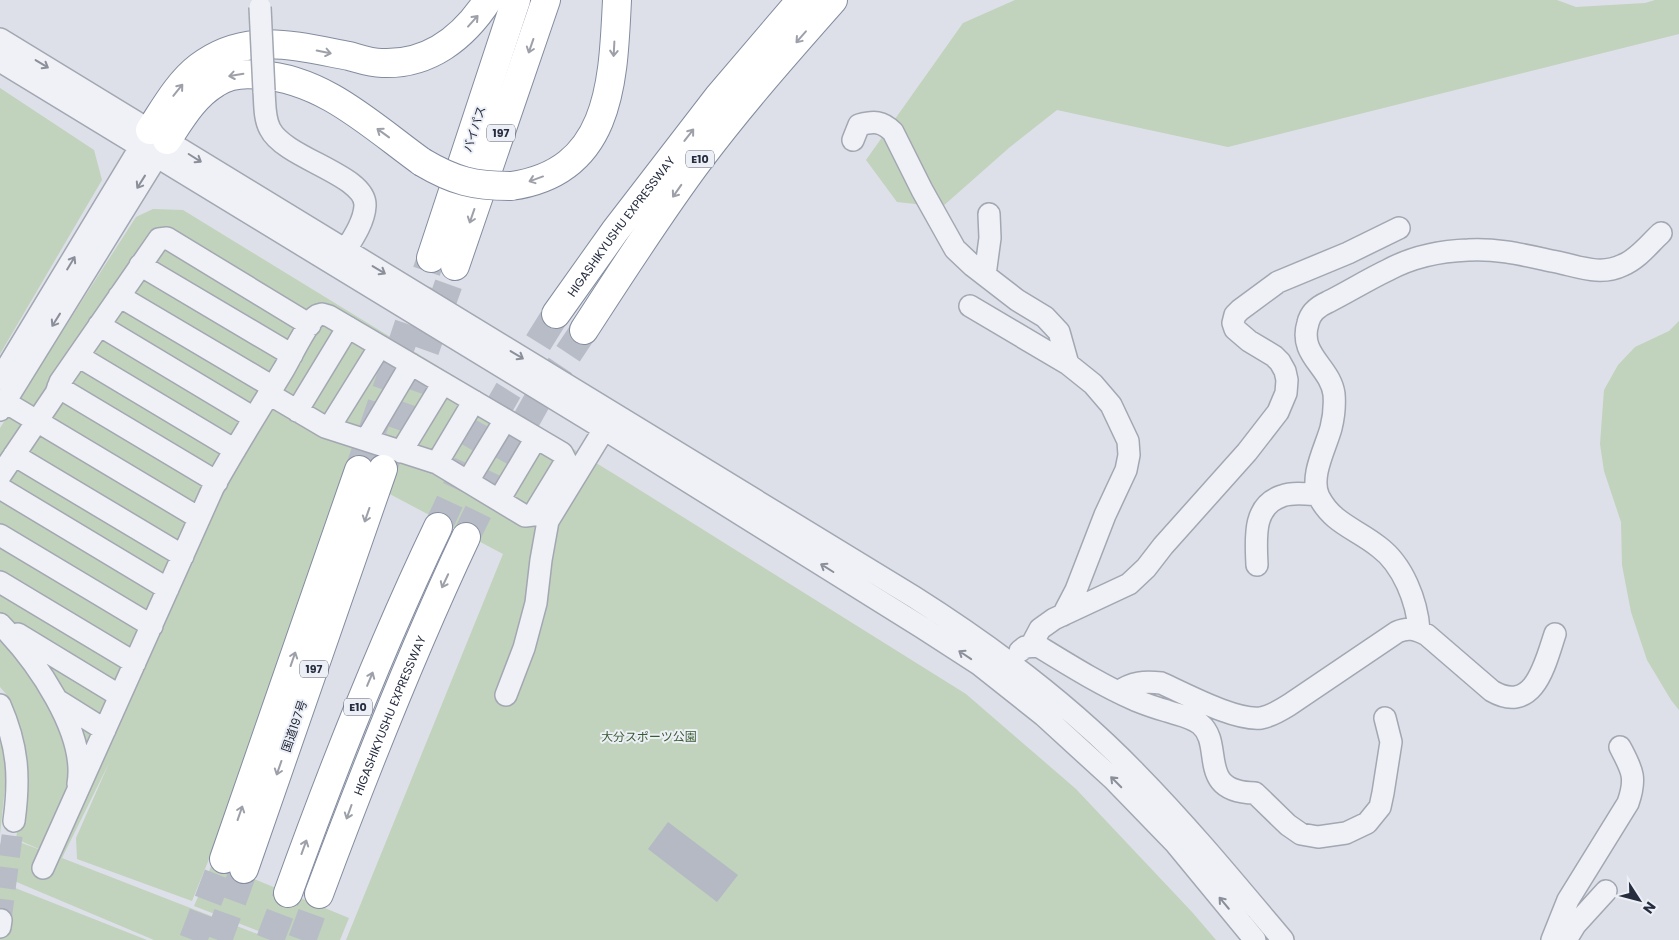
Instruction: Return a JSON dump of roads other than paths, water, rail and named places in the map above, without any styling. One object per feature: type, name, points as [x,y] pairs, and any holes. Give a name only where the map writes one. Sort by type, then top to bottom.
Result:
[{"type":"highway","points":[[154,143],[178,90],[198,68],[228,51],[254,45],[277,44],[382,63],[412,60],[432,54],[455,39],[476,18],[488,0]]},
{"type":"highway","name":"バイパス","points":[[516,0],[443,262],[546,0]]},
{"type":"highway","points":[[154,143],[183,115],[199,96],[217,82],[238,75],[273,76],[303,83],[331,96],[422,162],[455,179],[479,185],[511,186],[540,178],[564,165],[584,146],[594,132],[605,105],[611,81],[617,0]]},
{"type":"highway","name":"HIGASHIKYUSHU EXPRESSWAY","points":[[556,314],[615,231],[713,104],[801,0]]},
{"type":"highway","name":"HIGASHIKYUSHU EXPRESSWAY","points":[[584,330],[640,244],[699,160],[757,87],[833,0]]},
{"type":"highway","name":"国道197号","points":[[234,864],[381,464]]},
{"type":"highway","name":"E10","points":[[288,892],[339,752],[406,594],[438,526]]},
{"type":"highway","name":"HIGASHIKYUSHU EXPRESSWAY","points":[[318,894],[357,792],[428,618],[466,537]]},
{"type":"street","points":[[261,3],[264,91],[269,128],[278,139],[298,154],[351,182],[362,193],[365,206],[362,220],[341,258]]},
{"type":"street","points":[[0,39],[154,143],[341,258],[608,421],[927,605],[1003,669],[1043,714],[1113,779],[1176,844],[1256,940]]},
{"type":"street","points":[[0,61],[154,143]]},
{"type":"street","points":[[853,140],[860,125],[876,122],[886,125],[893,132],[922,190],[955,249],[985,276],[1017,300],[1045,317],[1059,332],[1068,364]]},
{"type":"street","points":[[0,379],[154,143]]},
{"type":"street","points":[[154,143],[3,406],[37,421],[199,518]]},
{"type":"street","points":[[985,276],[990,238],[989,214]]},
{"type":"street","points":[[1031,646],[1040,629],[1062,615],[1129,584],[1146,568],[1163,546],[1247,452],[1278,412],[1286,392],[1287,380],[1284,371],[1280,362],[1274,356],[1249,341],[1234,329],[1235,315],[1278,282],[1348,253],[1399,228]]},
{"type":"street","points":[[1419,630],[1416,607],[1398,568],[1380,547],[1339,522],[1318,495],[1316,485],[1318,466],[1331,428],[1335,406],[1333,388],[1306,343],[1306,330],[1310,316],[1322,304],[1389,269],[1414,259],[1467,250],[1491,249],[1592,270],[1610,270],[1624,265],[1634,258],[1661,233]]},
{"type":"street","points":[[0,476],[37,421],[60,382],[140,265],[159,239],[163,237],[310,325]]},
{"type":"street","points":[[140,265],[292,355]]},
{"type":"street","points":[[119,296],[271,391],[297,411],[329,428],[366,440],[381,464]]},
{"type":"street","points":[[970,306],[1068,364],[1093,384],[1111,405],[1128,442],[1129,455],[1126,470],[1104,515],[1076,590],[1062,615]]},
{"type":"street","points":[[44,868],[199,518],[235,450],[316,316],[322,314],[348,327],[562,453],[566,461],[541,517],[536,603],[524,648],[506,695]]},
{"type":"street","points":[[99,325],[254,418]]},
{"type":"street","points":[[297,411],[348,327]]},
{"type":"street","points":[[329,428],[380,346]]},
{"type":"street","points":[[78,356],[235,450]]},
{"type":"street","points":[[366,440],[410,364]]},
{"type":"street","points":[[381,464],[443,383]]},
{"type":"street","points":[[58,387],[217,482]]},
{"type":"street","points":[[437,463],[474,401]]},
{"type":"street","points":[[468,481],[505,420]]},
{"type":"street","points":[[541,517],[608,421]]},
{"type":"street","points":[[499,500],[536,438]]},
{"type":"street","points":[[14,455],[183,556]]},
{"type":"street","points":[[381,464],[437,463],[526,516],[541,517]]},
{"type":"street","points":[[0,488],[168,589]]},
{"type":"street","points":[[1257,564],[1256,528],[1262,512],[1272,501],[1283,496],[1299,494],[1318,495]]},
{"type":"street","points":[[0,535],[152,626]]},
{"type":"street","points":[[0,582],[135,663]]},
{"type":"street","points":[[0,624],[120,696]]},
{"type":"street","points":[[0,624],[17,641],[34,663],[56,700],[71,734],[80,766],[76,794]]},
{"type":"street","points":[[1118,692],[1136,682],[1150,681],[1161,683],[1233,714],[1261,718],[1289,705],[1404,629],[1419,630],[1427,635],[1492,691],[1502,697],[1518,697],[1526,693],[1538,681],[1555,634]]},
{"type":"street","points":[[1003,669],[1025,647],[1038,646],[1094,680],[1118,692],[1165,711],[1190,718],[1201,724],[1209,741],[1216,774],[1224,783],[1244,793],[1255,793],[1288,825],[1301,834],[1318,837],[1346,834],[1367,823],[1380,807],[1391,742],[1385,718]]},
{"type":"street","points":[[1003,669],[1051,695],[1134,771],[1197,838],[1282,940]]},
{"type":"street","points":[[56,700],[105,730]]},
{"type":"street","points":[[0,705],[12,735],[18,768],[18,788],[14,821]]},
{"type":"street","points":[[1552,940],[1568,900],[1628,803],[1633,789],[1633,771],[1620,747]]},
{"type":"street","points":[[1566,940],[1575,925],[1606,891]]},
{"type":"tunnel","points":[[359,470],[431,258]]},
{"type":"tunnel","points":[[383,469],[455,266]]},
{"type":"tunnel","points":[[438,527],[472,454],[508,391],[556,314]]},
{"type":"tunnel","points":[[466,537],[500,467],[538,399],[584,330]]},
{"type":"tunnel","points":[[1,920],[14,821]]},
{"type":"tunnel","points":[[193,940],[224,859]]},
{"type":"tunnel","points":[[218,940],[244,869]]},
{"type":"tunnel","points":[[270,940],[288,893]]},
{"type":"tunnel","points":[[302,940],[319,894]]},
{"type":"park label","name":"大分スポーツ公園","points":[[649,736]]}]
